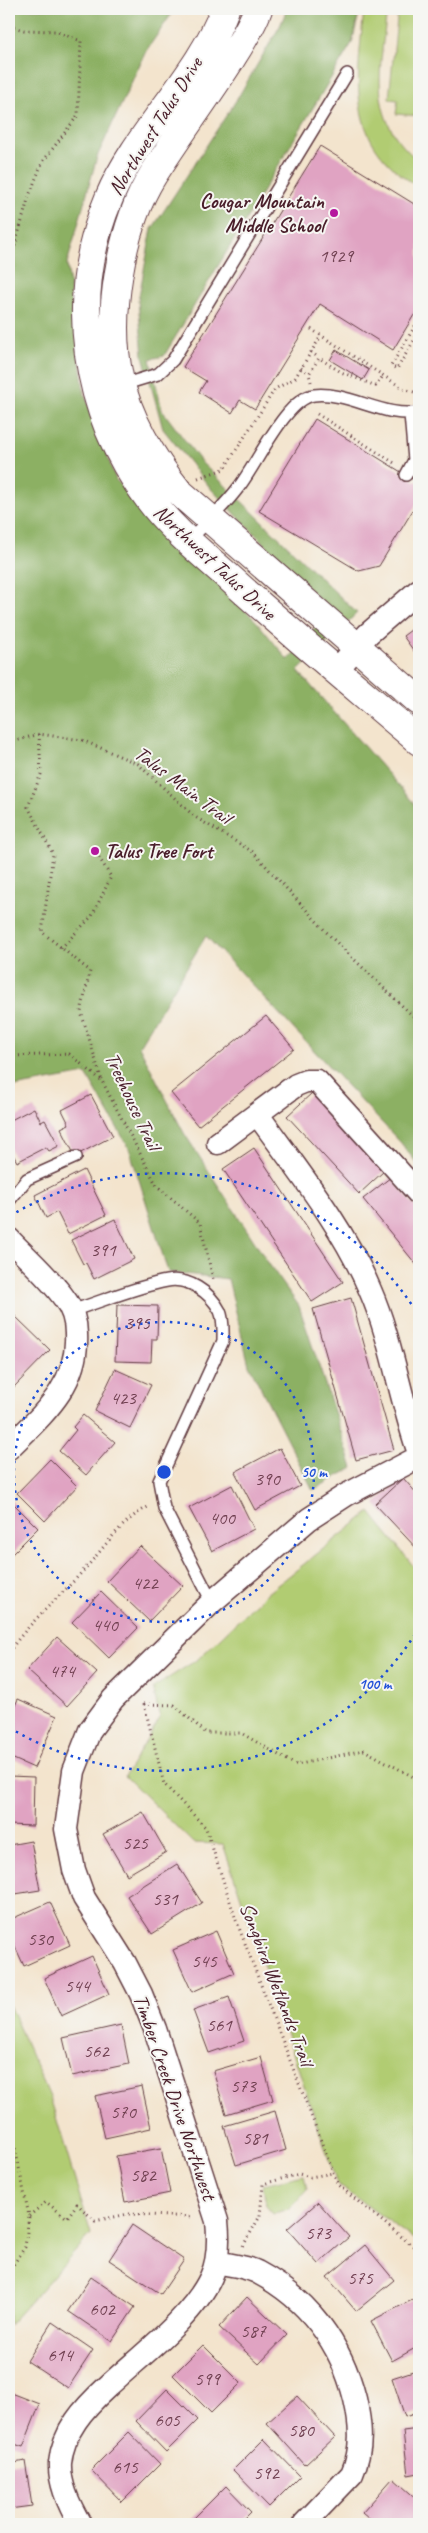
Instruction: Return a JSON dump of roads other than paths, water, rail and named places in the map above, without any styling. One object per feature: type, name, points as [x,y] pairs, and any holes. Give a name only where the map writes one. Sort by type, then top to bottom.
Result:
[{"type":"street","name":"Northwest Talus Drive","points":[[225,9],[200,55],[127,165],[110,196],[96,230],[89,262],[85,299],[87,344],[110,389],[132,415],[159,468],[178,491],[419,701]]},
{"type":"street","name":"Northwest Talus Drive","points":[[258,9],[243,39],[208,96],[152,177],[131,225],[120,261],[115,304],[115,344],[110,389],[117,444],[147,497],[166,520],[336,671],[419,741]]},
{"type":"street","points":[[336,671],[356,646],[391,612],[419,590]]},
{"type":"street","points":[[218,1143],[296,1085],[306,1081],[317,1081],[419,1194]]},
{"type":"street","points":[[258,1115],[328,1212],[351,1250],[371,1291],[405,1416],[419,1453]]},
{"type":"street","points":[[9,1239],[56,1289],[71,1310],[76,1328],[77,1349],[73,1369],[56,1400],[9,1448]]},
{"type":"street","name":"Timber Creek Drive Northwest","points":[[80,2524],[68,2500],[60,2464],[68,2435],[76,2419],[91,2402],[184,2314],[207,2283],[216,2262],[219,2242],[217,2221],[155,2029],[125,1963],[84,1898],[68,1849],[66,1829],[68,1804],[81,1748],[90,1730],[125,1687],[212,1602],[315,1515],[346,1495],[419,1458]]},
{"type":"street","points":[[216,2262],[255,2270],[295,2299],[316,2319],[335,2344],[349,2375],[361,2431],[356,2464],[352,2474],[304,2524]]},
{"type":"lane","points":[[110,389],[158,374],[173,360],[347,74]]},
{"type":"lane","points":[[189,541],[238,488],[286,414],[299,402],[313,395],[329,396],[415,413],[414,460],[403,470]]},
{"type":"lane","points":[[9,1201],[27,1179],[76,1157]]},
{"type":"lane","points":[[71,1310],[168,1281],[189,1282],[205,1292],[220,1311],[223,1324],[223,1341],[163,1468],[159,1481],[162,1499],[212,1602]]},
{"type":"place","name":"Cougar Mountain Middle School","points":[[334,213]]},
{"type":"place","name":"Talus Tree Fort","points":[[95,851]]}]
